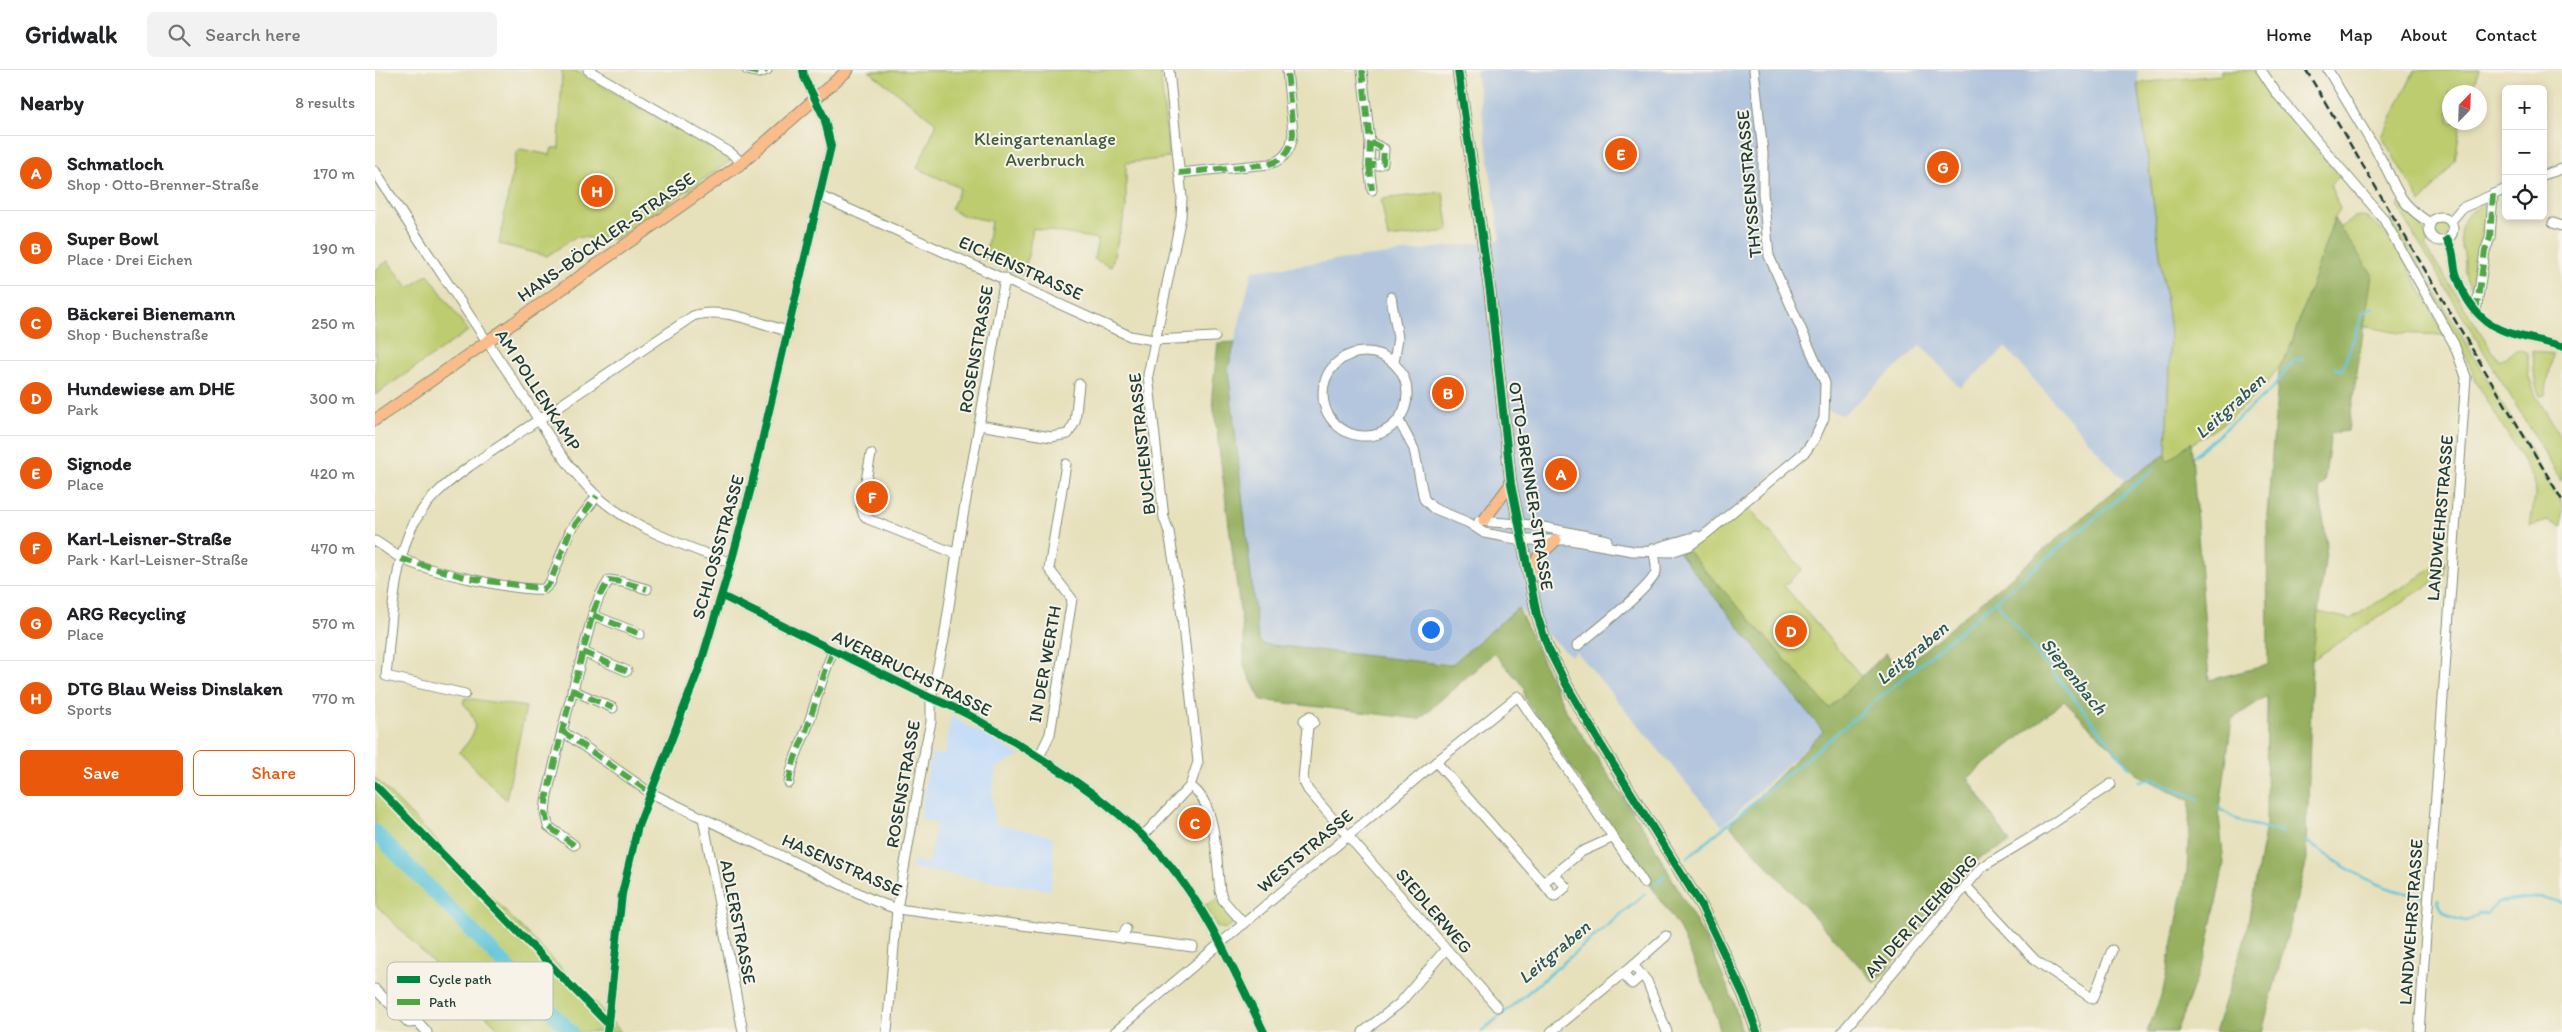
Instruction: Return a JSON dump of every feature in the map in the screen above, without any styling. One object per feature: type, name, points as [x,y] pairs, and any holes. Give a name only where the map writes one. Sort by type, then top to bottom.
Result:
[{"type":"main road","name":"HANS-BÖCKLER-STRASSE","points":[[375,420],[742,163],[848,70]]},
{"type":"main road","name":"OTTO-BRENNER-STRASSE","points":[[1458,70],[1490,292],[1511,484],[1529,579],[1545,640],[1566,684],[1600,743],[1702,907],[1744,996],[1757,1032]]},
{"type":"main road","points":[[1484,520],[1511,484]]},
{"type":"main road","points":[[1529,579],[1538,557],[1557,540]]},
{"type":"street","points":[[588,70],[731,153],[742,163]]},
{"type":"street","points":[[747,70],[759,74],[767,70]]},
{"type":"street","name":"SCHLOSSSTRASSE","points":[[608,1028],[622,894],[638,826],[649,792],[700,666],[731,562],[750,493],[831,146],[829,130],[803,70]]},
{"type":"street","name":"BUCHENSTRASSE","points":[[1143,836],[1190,786],[1198,762],[1180,599],[1169,532],[1164,518],[1148,375],[1181,216],[1179,172],[1169,70]]},
{"type":"street","points":[[1179,172],[1269,164],[1277,162],[1285,155],[1293,140],[1287,70]]},
{"type":"street","points":[[1362,70],[1370,142],[1369,165],[1372,190]]},
{"type":"street","name":"THYSSENSTRASSE","points":[[1399,421],[1414,449],[1424,500],[1442,513],[1469,522],[1484,532],[1522,540],[1570,540],[1653,550],[1707,533],[1806,451],[1820,428],[1826,400],[1825,384],[1769,256],[1763,193],[1763,153],[1754,70]]},
{"type":"street","name":"LANDWEHRSTRASSE","points":[[2261,70],[2277,94],[2383,218],[2454,344],[2466,377],[2419,1032]]},
{"type":"street","points":[[2328,70],[2381,159],[2396,192],[2410,209],[2430,223]]},
{"type":"street","points":[[1369,165],[1378,165],[1383,162],[1385,156],[1384,149],[1370,142]]},
{"type":"street","points":[[2547,174],[2562,170]]},
{"type":"street","name":"AM POLLENKAMP","points":[[375,171],[425,251],[539,418],[567,463],[597,496],[642,528],[731,562]]},
{"type":"street","points":[[2451,221],[2462,208],[2502,191]]},
{"type":"street","points":[[2476,312],[2485,251],[2490,238],[2493,194]]},
{"type":"street","name":"EICHENSTRASSE","points":[[820,196],[1130,336],[1154,340],[1215,337]]},
{"type":"street","points":[[2438,217],[2451,221],[2454,230],[2447,240],[2440,242],[2429,233],[2430,223],[2438,217]]},
{"type":"street","points":[[2553,223],[2562,226]]},
{"type":"street","points":[[2447,240],[2455,255],[2456,275],[2476,312],[2500,331],[2562,346]]},
{"type":"street","name":"ROSENSTRASSE","points":[[887,1032],[897,909],[931,722],[931,698],[944,639],[1005,278]]},
{"type":"street","points":[[1391,297],[1398,338],[1394,362]]},
{"type":"street","points":[[465,694],[386,676],[401,559],[417,518],[444,485],[539,418],[693,316],[705,312],[722,314],[787,330]]},
{"type":"street","points":[[1366,352],[1381,354],[1394,362],[1403,375],[1408,391],[1406,407],[1399,421],[1381,433],[1361,437],[1347,433],[1335,425],[1327,414],[1323,400],[1323,386],[1338,361],[1351,354],[1366,352]]},
{"type":"street","name":"ROSENSTRASSE","points":[[979,425],[1051,437],[1068,434],[1075,422],[1079,384]]},
{"type":"street","points":[[871,454],[861,506],[863,514],[868,519],[957,554]]},
{"type":"street","name":"IN DER WERTH","points":[[1039,757],[1050,734],[1072,599],[1049,569],[1066,464]]},
{"type":"street","points":[[375,541],[401,559],[467,578],[544,588],[550,583],[570,531],[597,496]]},
{"type":"street","name":"THYSSENSTRASSE","points":[[1469,522],[1484,520],[1533,525],[1653,550]]},
{"type":"street","points":[[1577,646],[1629,603],[1653,578],[1656,571],[1653,550]]},
{"type":"street","points":[[574,845],[548,826],[545,812],[561,731],[593,614],[600,595],[609,580],[647,589]]},
{"type":"street","name":"AVERBRUCHSTRASSE","points":[[721,596],[931,698],[954,706],[1039,757],[1099,799],[1143,836],[1188,888],[1219,944]]},
{"type":"street","points":[[593,614],[640,634]]},
{"type":"street","name":"AVERBRUCHSTRASSE","points":[[789,783],[790,768],[833,651]]},
{"type":"street","points":[[583,652],[627,671]]},
{"type":"street","points":[[573,690],[613,708]]},
{"type":"street","name":"WESTSTRASSE","points":[[1115,1032],[1436,762],[1518,696],[1612,838]]},
{"type":"street","name":"SIEDLERWEG","points":[[1308,726],[1303,780],[1307,790],[1445,950],[1497,1007]]},
{"type":"street","name":"HASENSTRASSE","points":[[561,731],[649,792],[849,889],[897,909],[1193,947]]},
{"type":"street","points":[[1436,762],[1554,897],[1566,887],[1554,874]]},
{"type":"street","name":"AN DER FLIEHBURG","points":[[1842,1032],[1982,867],[2043,830],[2111,784]]},
{"type":"street","points":[[1190,786],[1197,790],[1211,814],[1220,891],[1223,900],[1244,924]]},
{"type":"street","name":"ADLERSTRASSE","points":[[703,818],[743,1032]]},
{"type":"street","points":[[1543,884],[1581,852],[1612,838],[1644,884]]},
{"type":"street","points":[[1966,886],[2035,960],[2093,999],[2113,950]]},
{"type":"street","points":[[1123,938],[1126,928]]},
{"type":"street","points":[[1551,1032],[1623,974],[1666,936]]},
{"type":"street","points":[[1219,944],[1264,1032]]},
{"type":"street","points":[[1363,1032],[1400,1003],[1445,950]]},
{"type":"street","points":[[1633,965],[1647,981],[1667,1032]]},
{"type":"street","points":[[1623,974],[1632,984],[1642,975]]},
{"type":"street","points":[[375,989],[387,1001]]},
{"type":"street","points":[[406,1020],[409,1023],[418,1022],[427,1032]]},
{"type":"shaded area","points":[[1476,70],[2137,70],[2170,332],[2166,454],[2125,482],[2006,348],[1960,388],[1921,345],[1843,415],[1823,409],[1805,449],[1679,553],[1823,731],[1722,826],[1577,652],[1571,656],[1518,608],[1451,664],[1262,644],[1258,639],[1228,369],[1252,271],[1500,240]]},
{"type":"shaded area","points":[[951,716],[1020,756],[996,768],[992,796],[995,824],[1052,836],[1054,861],[1050,890],[911,868],[913,861],[929,863],[936,822],[920,819],[931,754],[945,755]]},
{"type":"green space","points":[[562,70],[574,70],[732,160],[615,239],[575,237],[547,256],[499,244],[516,153],[520,149],[550,155],[552,148],[559,148]]},
{"type":"green space","name":"Kleingartenanlage Averbruch","points":[[1160,70],[1169,158],[1126,163],[1126,209],[1111,267],[1094,259],[1098,239],[1033,228],[1024,276],[985,259],[991,221],[965,216],[951,210],[960,188],[917,168],[936,125],[935,122],[869,71]]},
{"type":"green space","points":[[2221,70],[2254,70],[2273,97],[2339,176],[2330,185],[2340,209],[2334,219],[2288,354],[2283,362],[2262,388],[2239,411],[2167,461],[2170,332],[2138,83],[2221,75]]},
{"type":"green space","points":[[2415,70],[2479,70],[2474,85],[2442,85],[2442,130],[2460,130],[2455,161],[2421,203],[2382,137]]},
{"type":"green space","points":[[1443,192],[1449,231],[1388,238],[1381,199]]},
{"type":"green space","points":[[2489,202],[2489,221],[2482,221],[2482,233],[2488,234],[2475,294],[2465,274],[2464,254],[2460,241],[2462,225],[2472,212]]},
{"type":"green space","points":[[2399,204],[2418,221],[2429,241],[2425,246],[2499,361],[2518,349],[2528,353],[2528,374],[2536,396],[2562,439],[2562,482],[2414,235],[2398,207]]},
{"type":"green space","points":[[2362,216],[2374,223],[2397,250],[2409,268],[2444,335],[2399,333],[2364,326],[2372,274],[2340,228],[2355,217]]},
{"type":"green space","points":[[2391,218],[2562,504],[2562,527],[2548,521],[2530,526],[2535,496],[2534,479],[2477,383],[2468,362],[2389,223]]},
{"type":"green space","points":[[2334,219],[2372,274],[2348,431],[2331,433],[2324,483],[2319,489],[2327,545],[2312,660],[2308,808],[2306,821],[2307,860],[2262,1032],[2215,1032],[2245,939],[2266,825],[2267,696],[2232,719],[2219,816],[2224,864],[2205,957],[2176,1032],[2147,1032],[2163,991],[2187,871],[2190,801],[2137,774],[2064,701],[1968,778],[2010,843],[1980,858],[1875,983],[1730,825],[1823,731],[1679,553],[1687,550],[1829,708],[1886,653],[1899,671],[2125,482],[2166,454],[2168,461],[2191,442],[2209,680],[2268,665],[2267,515],[2279,369],[2288,354]]},
{"type":"green space","points":[[2442,220],[2448,223],[2451,229],[2448,235],[2442,238],[2436,235],[2433,229],[2436,223]]},
{"type":"green space","points":[[388,261],[409,288],[428,274],[468,331],[375,395],[375,270]]},
{"type":"green space","points":[[1235,342],[1228,369],[1258,639],[1262,644],[1451,665],[1518,608],[1565,709],[1649,837],[1711,949],[1733,1000],[1742,1032],[1721,1032],[1710,998],[1678,926],[1524,697],[1524,687],[1494,653],[1419,719],[1261,700],[1244,666],[1244,641],[1212,394],[1218,343]]},
{"type":"green space","points":[[2533,350],[2553,355],[2545,395],[2540,396],[2536,385]]},
{"type":"green space","points":[[1746,504],[1802,569],[1784,586],[1862,677],[1829,708],[1687,550]]},
{"type":"green space","points":[[2445,561],[2444,575],[2312,660],[2318,612],[2350,619]]},
{"type":"green space","points":[[465,698],[526,707],[506,800],[459,752],[470,739],[475,728],[473,716],[463,703]]},
{"type":"green space","points":[[375,778],[599,1007],[621,1032],[502,1032],[490,1020],[553,1020],[553,962],[433,962],[375,904]]},
{"type":"green space","points":[[1219,898],[1237,920],[1225,929],[1217,927],[1205,905]]},
{"type":"waterway","name":"Leitgraben","points":[[2335,368],[2342,370],[2363,314],[2373,307]]},
{"type":"waterway","name":"Leitgraben","points":[[2194,456],[2273,388],[2295,359],[2303,360]]},
{"type":"waterway","name":"Leitgraben","points":[[1687,858],[2154,469]]},
{"type":"waterway","name":"Siepenbach","points":[[1996,602],[2130,768]]},
{"type":"waterway","name":"Siepenbach","points":[[2139,781],[2152,779],[2198,799]]},
{"type":"waterway","name":"Siepenbach","points":[[2218,808],[2242,822],[2281,832]]},
{"type":"waterway","points":[[375,832],[502,962]]},
{"type":"waterway","name":"Siepenbach","points":[[2306,841],[2348,869],[2375,883],[2390,889],[2423,896]]},
{"type":"waterway","name":"Leitgraben","points":[[1655,885],[1665,875]]},
{"type":"waterway","name":"Leitgraben","points":[[1481,1032],[1645,894]]},
{"type":"waterway","name":"Siepenbach","points":[[2438,899],[2442,909],[2448,915],[2467,921],[2479,913],[2487,914],[2498,902],[2542,897],[2562,903]]},
{"type":"waterway","points":[[553,1014],[571,1032]]},
{"type":"railway","points":[[2306,70],[2562,500]]},
{"type":"marked path","points":[[747,70],[759,73],[767,70]]},
{"type":"marked path","points":[[1179,173],[1269,164],[1279,160],[1287,153],[1293,133],[1287,70]]},
{"type":"marked path","points":[[1362,70],[1370,142],[1369,165],[1383,163],[1384,149],[1370,142]]},
{"type":"marked path","points":[[1369,165],[1372,190]]},
{"type":"marked path","points":[[2476,312],[2485,251],[2490,238],[2493,194]]},
{"type":"marked path","points":[[401,559],[468,578],[544,589],[550,583],[570,531],[597,496]]},
{"type":"marked path","points":[[574,845],[548,826],[545,812],[547,795],[562,731],[594,610],[609,580],[647,589]]},
{"type":"marked path","points":[[593,615],[640,634]]},
{"type":"marked path","points":[[789,783],[794,762],[833,651]]},
{"type":"marked path","points":[[583,652],[627,671]]},
{"type":"marked path","points":[[572,690],[613,708]]},
{"type":"marked path","points":[[562,731],[649,792]]},
{"type":"cycle path","points":[[607,1032],[622,894],[638,826],[700,666],[731,563],[750,492],[831,146],[824,117],[804,77],[803,70]]},
{"type":"cycle path","points":[[1458,70],[1490,292],[1511,484],[1537,615],[1548,648],[1566,684],[1600,743],[1702,907],[1744,996],[1757,1032]]},
{"type":"cycle path","points":[[2447,240],[2452,249],[2456,271],[2465,295],[2474,310],[2497,328],[2527,338],[2562,346]]},
{"type":"cycle path","points":[[722,596],[971,716],[1058,769],[1106,804],[1150,843],[1187,888],[1219,940],[1264,1032]]},
{"type":"cycle path","points":[[375,785],[548,962]]},
{"type":"cycle path","points":[[553,968],[608,1024]]},
{"type":"place","name":"Signode","points":[[1621,154]]},
{"type":"place","name":"ARG Recycling","points":[[1943,167]]},
{"type":"place","name":"DTG Blau Weiss Dinslaken","points":[[597,191]]},
{"type":"place","name":"Super Bowl","points":[[1448,393]]},
{"type":"place","name":"Schmatloch","points":[[1561,474]]},
{"type":"place","name":"Karl-Leisner-Straße","points":[[872,497]]},
{"type":"place","name":"Hundewiese am DHE","points":[[1791,631]]},
{"type":"place","name":"Bäckerei Bienemann","points":[[1195,823]]}]
